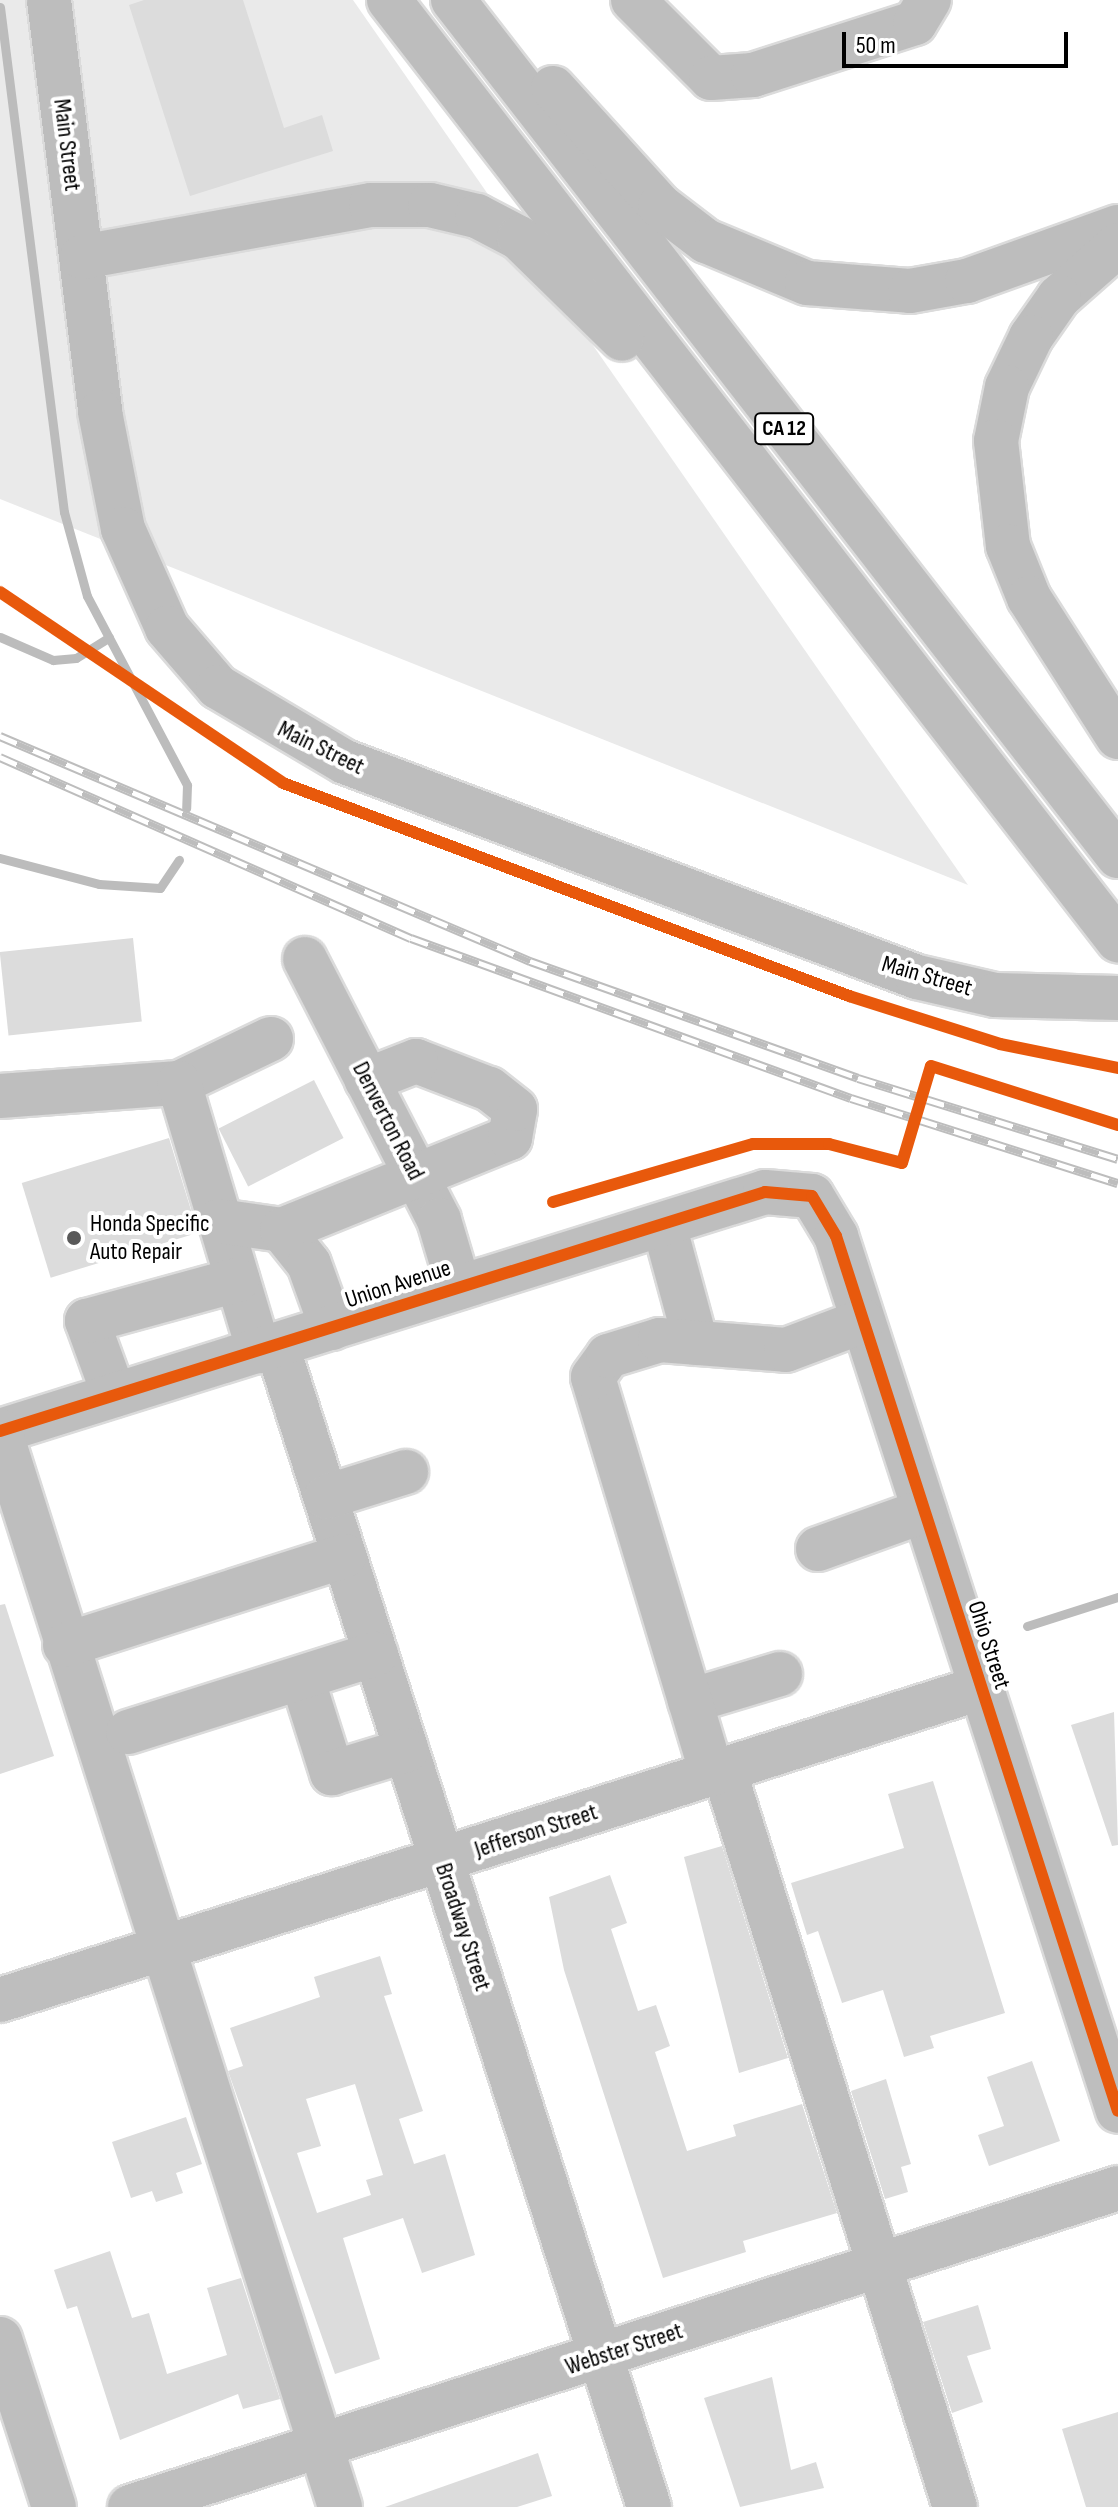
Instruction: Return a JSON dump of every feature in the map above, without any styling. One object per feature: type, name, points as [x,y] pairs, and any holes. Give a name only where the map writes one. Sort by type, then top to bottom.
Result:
[{"type":"main road","name":"Main Street","points":[[49,0],[110,476],[145,589],[191,661],[250,711],[345,762],[917,977],[995,995],[1118,998]]},
{"type":"main road","name":"CA 12","points":[[389,0],[685,376],[733,448],[1106,925]]},
{"type":"main road","name":"CA 12","points":[[453,0],[1118,856]]},
{"type":"main road","points":[[472,0],[660,206],[750,265],[820,285],[910,291],[967,281],[1118,227]]},
{"type":"main road","points":[[82,257],[371,205],[430,205],[477,216],[559,270],[668,393],[733,448]]},
{"type":"main road","points":[[1118,245],[1059,297],[1031,337],[1007,387],[996,441],[1006,534],[1029,598],[1118,737]]},
{"type":"street","points":[[633,0],[711,78],[753,75],[915,23],[929,0]]},
{"type":"street","name":"Denverton Road","points":[[305,959],[417,1178],[459,1287]]},
{"type":"street","points":[[0,1096],[179,1083],[271,1039]]},
{"type":"street","points":[[219,1221],[282,1230],[510,1138],[515,1109],[489,1089],[416,1061],[367,1080]]},
{"type":"street","name":"Broadway Street","points":[[179,1083],[237,1280],[268,1349],[326,1497],[649,2507]]},
{"type":"street","name":"Union Avenue","points":[[0,1431],[765,1192],[812,1196]]},
{"type":"street","name":"Ohio Street","points":[[812,1196],[836,1236],[1118,2111]]},
{"type":"street","points":[[664,1225],[696,1343]]},
{"type":"street","points":[[282,1230],[309,1264],[332,1328]]},
{"type":"street","points":[[114,1395],[87,1321],[237,1280]]},
{"type":"street","points":[[863,1321],[786,1350],[696,1343],[626,1348],[599,1364],[593,1377],[690,1701],[718,1772],[955,2507]]},
{"type":"street","points":[[0,1431],[65,1645],[164,1947],[340,2507]]},
{"type":"street","points":[[326,1497],[406,1472]]},
{"type":"street","points":[[818,1549],[924,1511]]},
{"type":"street","points":[[65,1645],[344,1556]]},
{"type":"street","points":[[128,1732],[376,1654]]},
{"type":"street","points":[[690,1701],[780,1674]]},
{"type":"street","points":[[302,1678],[332,1773],[407,1750]]},
{"type":"street","name":"Jefferson Street","points":[[0,2000],[980,1688]]},
{"type":"street","name":"Webster Street","points":[[130,2507],[1118,2188]]},
{"type":"street","points":[[0,2339],[54,2507]]},
{"type":"shaded area","points":[[0,0],[353,0],[968,885],[0,499]]},
{"type":"building","points":[[144,0],[243,0],[284,128],[322,115],[333,151],[190,196],[129,5]]},
{"type":"building","points":[[133,938],[142,1022],[9,1036],[0,952]]},
{"type":"building","points":[[314,1080],[344,1138],[248,1186],[219,1129]]},
{"type":"building","points":[[169,1138],[198,1233],[51,1278],[22,1183]]},
{"type":"building","points":[[5,1604],[54,1756],[0,1774],[0,1605]]},
{"type":"building","points":[[1114,1712],[1118,1845],[1112,1846],[1071,1725]]},
{"type":"building","points":[[933,1781],[1005,2013],[930,2036],[934,2048],[904,2057],[883,1990],[842,2003],[818,1931],[807,1935],[791,1883],[904,1848],[888,1794]]},
{"type":"building","points":[[722,1846],[788,2058],[739,2073],[684,1857]]},
{"type":"building","points":[[610,1875],[627,1923],[611,1929],[638,2011],[656,2005],[670,2046],[655,2052],[687,2151],[736,2136],[733,2125],[802,2104],[837,2213],[743,2241],[746,2252],[663,2278],[564,1970],[549,1897]]},
{"type":"building","points":[[380,1956],[392,1994],[384,1996],[423,2111],[399,2119],[414,2164],[445,2154],[475,2255],[422,2273],[403,2218],[343,2238],[380,2359],[335,2374],[228,2071],[243,2066],[230,2028],[320,1997],[314,1977]],"holes":[[[355,2084],[383,2175],[366,2180],[371,2195],[317,2213],[297,2153],[321,2146],[306,2099]]]},
{"type":"building","points":[[1032,2061],[1060,2141],[989,2166],[978,2135],[1004,2126],[987,2077]]},
{"type":"building","points":[[886,2079],[911,2164],[901,2167],[908,2192],[885,2199],[851,2091]]},
{"type":"building","points":[[186,2117],[202,2164],[176,2173],[183,2193],[156,2202],[152,2191],[131,2198],[112,2142]]},
{"type":"building","points":[[110,2251],[132,2318],[149,2313],[167,2374],[227,2355],[207,2288],[241,2278],[280,2399],[243,2409],[238,2394],[120,2440],[77,2306],[67,2309],[54,2270]]},
{"type":"building","points":[[978,2305],[991,2349],[967,2356],[983,2402],[952,2413],[923,2322]]},
{"type":"building","points":[[772,2377],[791,2470],[816,2462],[824,2488],[740,2507],[704,2398]]},
{"type":"building","points":[[1118,2412],[1118,2507],[1086,2507],[1062,2429]]},
{"type":"building","points":[[538,2453],[552,2496],[517,2507],[385,2507]]},
{"type":"waterway","points":[[0,7],[64,512],[87,596],[187,785],[186,808]]},
{"type":"waterway","points":[[0,637],[53,660],[76,658],[109,637]]},
{"type":"waterway","points":[[0,858],[99,884],[160,888],[179,860]]},
{"type":"waterway","points":[[1027,1626],[1118,1597]]},
{"type":"railway","points":[[0,736],[530,961],[858,1078],[1118,1159]]},
{"type":"railway","points":[[0,757],[411,938],[851,1098],[1118,1183]]},
{"type":"cycle path","points":[[0,592],[283,783],[849,996],[1000,1044],[1118,1068]]},
{"type":"cycle path","points":[[553,1202],[753,1144],[829,1144],[902,1163],[931,1066],[1118,1125]]},
{"type":"cycle path","points":[[0,1431],[765,1192],[812,1196],[836,1236],[1118,2111]]},
{"type":"place","name":"Honda Specific Auto Repair","points":[[74,1238]]}]
